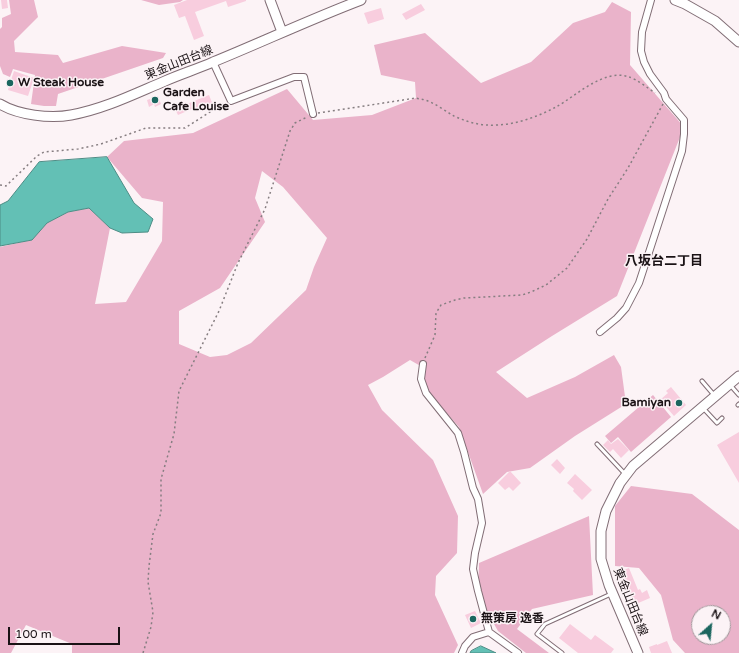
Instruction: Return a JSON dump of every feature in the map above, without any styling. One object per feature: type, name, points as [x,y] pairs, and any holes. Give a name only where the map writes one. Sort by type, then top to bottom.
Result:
[{"type":"main road","points":[[270,0],[282,32]]},
{"type":"main road","name":"東金山田台線","points":[[0,104],[5,107],[30,114],[51,117],[69,115],[100,108],[361,0]]},
{"type":"main road","points":[[675,0],[715,21],[739,42]]},
{"type":"main road","name":"東金山田台線","points":[[638,653],[609,585],[601,559],[601,531],[606,511],[620,483],[633,466],[739,376]]},
{"type":"street","points":[[600,332],[617,318],[626,308],[639,283],[682,151],[684,120],[666,99],[664,93],[650,74],[644,62],[641,51],[642,32],[650,0]]},
{"type":"street","points":[[213,62],[231,101],[294,77],[304,77],[313,114]]},
{"type":"street","points":[[423,364],[421,379],[426,393],[458,433],[473,488],[478,499],[482,524],[473,569],[489,632],[518,653]]},
{"type":"street","points":[[462,653],[465,646],[473,637],[489,632]]},
{"type":"lane","points":[[702,381],[716,396]]},
{"type":"lane","points":[[730,384],[739,395]]},
{"type":"lane","points":[[702,407],[717,423],[722,418]]},
{"type":"lane","points":[[597,444],[626,476]]},
{"type":"lane","points":[[562,653],[537,634],[544,624],[613,594]]},
{"type":"path","points":[[143,653],[151,627],[153,612],[148,582],[152,540],[161,513],[161,479],[174,434],[179,391],[219,312],[238,263],[265,209],[290,131],[295,123],[313,114],[416,98],[426,100],[454,116],[470,123],[481,125],[500,125],[539,116],[558,106],[591,84],[605,77],[619,75],[629,77],[666,99],[628,168],[567,268],[546,285],[522,295],[464,298],[441,305],[436,313],[436,335],[423,364]]},
{"type":"path","points":[[0,185],[6,186],[37,156],[44,152],[78,149],[101,144],[146,128],[185,128],[222,104],[231,101]]},
{"type":"shaded area","points":[[9,0],[34,0],[38,17],[14,41],[15,52],[58,55],[63,63],[122,46],[166,53],[163,58],[58,94],[56,106],[31,104],[35,75],[13,69],[10,77],[3,74],[0,66],[0,29],[2,27],[2,18],[11,14]]},
{"type":"shaded area","points":[[141,0],[183,0],[180,2],[159,5]]},
{"type":"shaded area","points":[[612,2],[631,12],[630,65],[684,127],[617,296],[496,372],[527,398],[575,377],[614,355],[621,367],[626,404],[575,436],[530,468],[507,472],[483,494],[459,427],[429,393],[425,381],[424,368],[410,360],[368,385],[382,410],[433,460],[458,516],[457,553],[436,576],[435,595],[458,645],[454,653],[72,653],[72,644],[26,625],[11,653],[0,653],[0,247],[31,240],[47,223],[68,212],[89,208],[110,228],[95,304],[126,302],[162,241],[163,202],[142,198],[107,157],[124,141],[193,133],[287,89],[313,120],[372,115],[416,98],[415,82],[381,75],[374,45],[425,33],[481,83],[531,62],[573,23],[605,12]],"holes":[[[262,171],[283,187],[327,238],[306,290],[251,343],[227,355],[210,357],[179,344],[179,311],[220,288],[265,222],[255,198]]]},
{"type":"shaded area","points":[[107,157],[134,203],[153,219],[148,232],[122,233],[110,228],[89,208],[68,212],[47,223],[32,240],[0,246],[0,205],[8,201],[39,162]]},
{"type":"shaded area","points":[[653,395],[671,417],[631,452],[618,437],[611,443],[605,436]]},
{"type":"shaded area","points":[[631,486],[692,494],[739,530],[739,653],[685,653],[673,640],[661,595],[639,568],[615,566],[615,506]]},
{"type":"shaded area","points":[[589,516],[593,595],[532,609],[517,629],[549,653],[526,653],[498,631],[478,596],[479,563]]},
{"type":"shaded area","points":[[481,646],[496,653],[470,653]]},
{"type":"building","points":[[1,0],[7,0],[8,8],[2,9]]},
{"type":"building","points":[[187,0],[246,1],[228,7],[226,1],[195,12],[204,36],[194,40],[185,16],[179,18],[174,5]]},
{"type":"building","points":[[421,4],[425,10],[406,20],[402,14]]},
{"type":"building","points":[[381,8],[384,19],[368,24],[364,13]]},
{"type":"building","points":[[14,71],[34,78],[28,96],[8,90],[9,86],[6,85],[7,79],[11,80]]},
{"type":"building","points":[[209,95],[213,105],[196,112],[194,108],[178,115],[174,107],[186,102],[187,104]]},
{"type":"building","points":[[158,96],[161,104],[155,107],[154,104],[149,107],[147,100]]},
{"type":"building","points":[[671,387],[686,405],[674,416],[660,400],[668,393],[666,391]]},
{"type":"building","points":[[739,432],[739,483],[717,445]]},
{"type":"building","points":[[618,439],[629,450],[621,458],[613,449],[610,452],[603,445],[608,440],[611,444]]},
{"type":"building","points":[[557,459],[565,468],[560,474],[551,465]]},
{"type":"building","points":[[510,471],[521,483],[513,491],[509,487],[505,490],[498,483]]},
{"type":"building","points":[[575,474],[592,490],[582,500],[573,491],[574,489],[567,483]]},
{"type":"building","points":[[629,568],[638,590],[640,589],[642,593],[647,590],[650,598],[636,604],[621,571]]},
{"type":"building","name":"無策房 逸香","points":[[475,611],[481,623],[471,628],[465,615]]},
{"type":"building","points":[[570,624],[591,640],[595,635],[614,649],[611,653],[578,653],[559,638]]},
{"type":"building","points":[[667,641],[672,653],[651,653],[649,647]]},
{"type":"place","name":"W Steak House","points":[[10,83]]},
{"type":"place","name":"Garden Cafe Louise","points":[[155,100]]},
{"type":"place","name":"Bamiyan","points":[[679,403]]},
{"type":"place","name":"無策房 逸香","points":[[473,619]]},
{"type":"district","name":"八坂台二丁目","points":[[664,262]]}]
